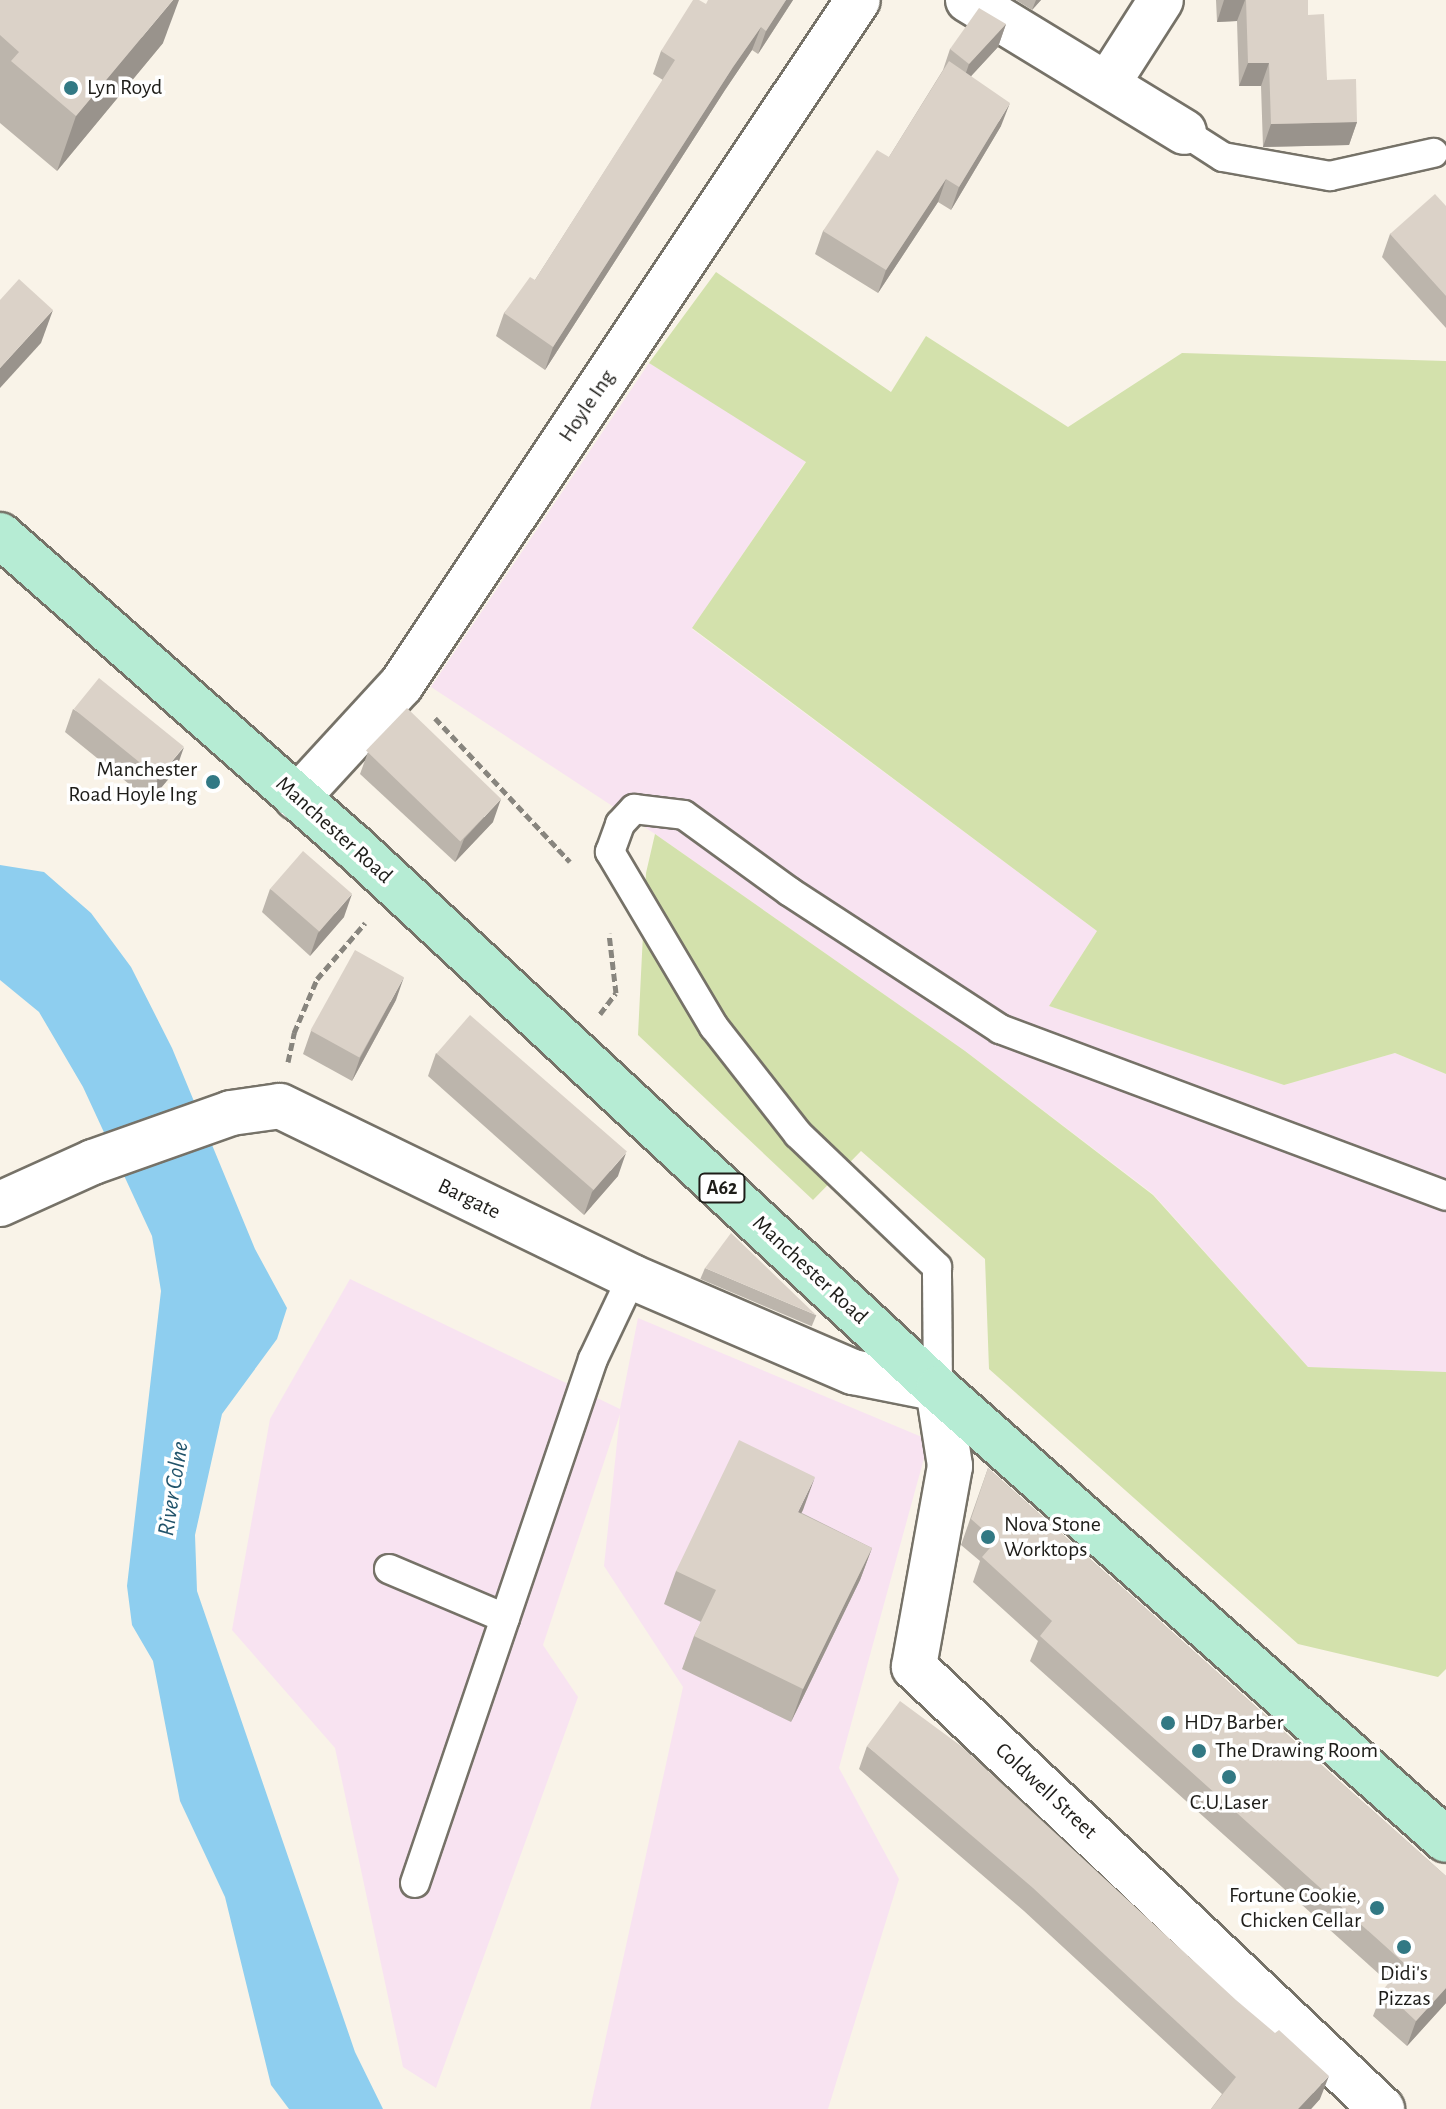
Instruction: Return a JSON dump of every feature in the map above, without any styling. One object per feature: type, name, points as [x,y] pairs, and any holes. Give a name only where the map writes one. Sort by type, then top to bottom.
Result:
[{"type":"main road","name":"Manchester Road","points":[[0,535],[396,886],[938,1389],[1446,1840]]},
{"type":"street","name":"Hoyle Ing","points":[[297,798],[401,685],[858,0]]},
{"type":"street","points":[[968,0],[1184,132]]},
{"type":"street","points":[[1108,83],[1161,0]]},
{"type":"street","points":[[0,1204],[93,1162],[231,1113],[280,1106]]},
{"type":"street","name":"Bargate","points":[[280,1106],[632,1277],[853,1372],[938,1389]]},
{"type":"street","name":"Coldwell Street","points":[[938,1389],[950,1466],[914,1667],[1382,2109]]},
{"type":"lane","points":[[1184,132],[1223,157],[1330,176],[1433,153]]},
{"type":"lane","points":[[938,1389],[937,1267],[798,1134],[714,1027],[610,852],[620,824],[634,809],[684,815],[790,892],[1000,1029],[1446,1196]]},
{"type":"lane","points":[[415,1883],[593,1359],[632,1277]]},
{"type":"lane","points":[[389,1569],[505,1618]]},
{"type":"path","points":[[401,685],[575,866]]},
{"type":"path","points":[[280,1106],[294,1033],[317,979],[396,886]]},
{"type":"path","points":[[573,1050],[616,993],[609,930]]},
{"type":"shaded area","points":[[649,363],[806,461],[692,629],[1097,931],[1049,1006],[1284,1085],[1395,1053],[1446,1074],[1446,1372],[1308,1367],[1153,1194],[965,1051],[655,834],[431,687]]},
{"type":"shaded area","points":[[350,1279],[620,1409],[638,1318],[929,1440],[839,1768],[899,1879],[828,2109],[590,2109],[683,1687],[604,1566],[620,1414],[543,1645],[578,1697],[436,2088],[403,2067],[335,1748],[232,1630],[270,1419]]},
{"type":"green space","points":[[716,272],[891,392],[926,336],[1068,427],[1182,353],[1446,361],[1446,1074],[1395,1053],[1284,1085],[1049,1006],[1097,931],[692,628],[806,462],[649,363]]},
{"type":"green space","points":[[655,834],[965,1051],[1153,1195],[1308,1367],[1446,1372],[1446,1669],[1438,1677],[1298,1644],[989,1369],[985,1259],[861,1151],[813,1200],[638,1035],[646,873]]},
{"type":"water","name":"River Colne","points":[[0,865],[44,872],[91,913],[131,967],[172,1048],[255,1249],[287,1308],[277,1339],[222,1414],[195,1535],[197,1591],[355,2052],[383,2109],[289,2109],[271,2085],[225,1897],[180,1801],[153,1661],[132,1625],[127,1586],[161,1291],[152,1236],[83,1087],[39,1012],[0,980]]},
{"type":"building","points":[[0,0],[173,0],[76,116],[11,61],[19,52],[0,35]]},
{"type":"building","points":[[693,0],[706,4],[708,0],[786,0],[766,31],[761,27],[733,67],[553,347],[504,313],[530,277],[535,280],[675,60],[661,51]]},
{"type":"building","points":[[1246,0],[1308,0],[1308,15],[1324,14],[1327,80],[1356,79],[1357,122],[1271,124],[1269,63],[1248,63]]},
{"type":"building","points":[[979,8],[1006,24],[969,64],[950,49]]},
{"type":"building","points":[[949,61],[1010,103],[959,187],[946,179],[886,270],[823,231],[877,150],[889,157]]},
{"type":"building","points":[[1435,194],[1446,206],[1446,296],[1390,234]]},
{"type":"building","points":[[19,279],[53,310],[0,368],[0,300]]},
{"type":"building","points":[[99,678],[184,747],[159,778],[74,709]]},
{"type":"building","points":[[407,708],[501,799],[460,841],[366,750]]},
{"type":"building","points":[[303,851],[352,894],[319,931],[270,889]]},
{"type":"building","points":[[355,950],[404,977],[359,1058],[310,1030]]},
{"type":"building","points":[[470,1015],[627,1151],[594,1190],[437,1053]]},
{"type":"building","points":[[731,1233],[816,1315],[705,1268]]},
{"type":"building","points":[[739,1440],[815,1477],[798,1512],[872,1548],[803,1689],[694,1636],[716,1590],[676,1571]]},
{"type":"building","points":[[988,1468],[1446,1876],[1446,1988],[1416,2021],[1383,1990],[1405,1964],[1040,1636],[1052,1621],[982,1557],[996,1541],[971,1519]]},
{"type":"building","points":[[900,1701],[961,1746],[1236,2000],[1275,2033],[1279,2030],[1329,2076],[1298,2109],[1211,2109],[1236,2077],[1033,1888],[867,1746]]},
{"type":"place","name":"Lyn Royd","points":[[71,88]]},
{"type":"place","name":"Manchester Road Hoyle Ing","points":[[213,782]]},
{"type":"place","name":"Nova Stone Worktops","points":[[988,1537]]},
{"type":"place","name":"HD7 Barber","points":[[1168,1723]]},
{"type":"place","name":"The Drawing Room","points":[[1199,1751]]},
{"type":"place","name":"C.U.Laser","points":[[1229,1777]]},
{"type":"place","name":"Fortune Cookie, Chicken Cellar","points":[[1377,1908]]},
{"type":"place","name":"Didi's Pizzas","points":[[1404,1947]]}]
